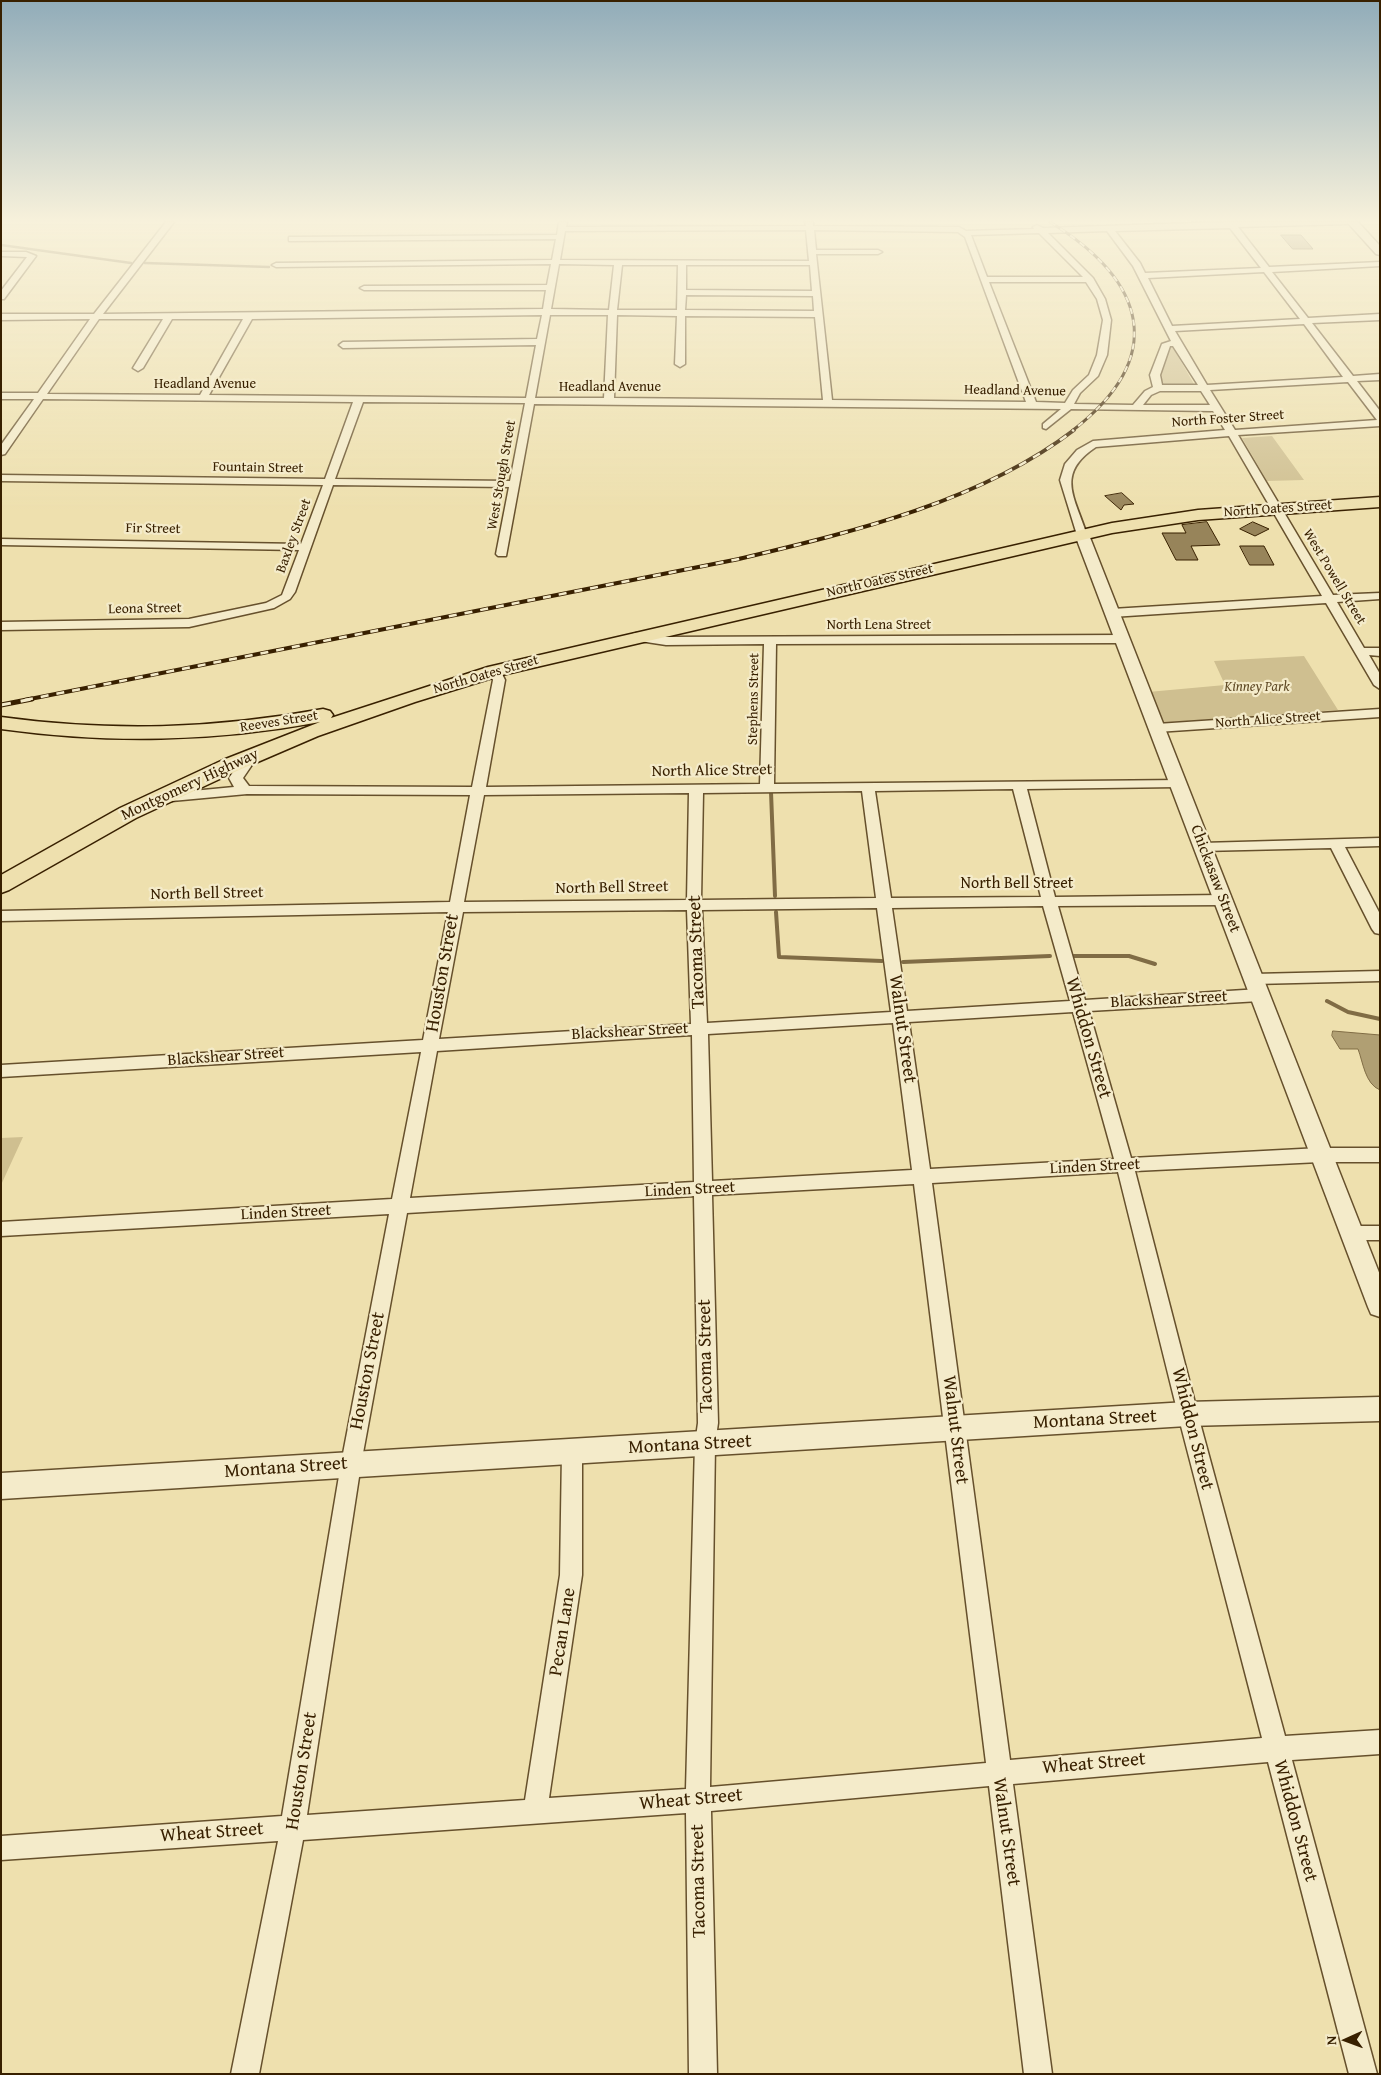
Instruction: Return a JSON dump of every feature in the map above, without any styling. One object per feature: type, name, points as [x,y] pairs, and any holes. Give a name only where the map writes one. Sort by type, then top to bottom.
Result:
[{"type":"main road","name":"North Oates Street","points":[[388,705],[495,671],[1082,535],[1166,519],[1380,502]]},
{"type":"main road","name":"Reeves Street","points":[[169,735],[239,728],[388,705]]},
{"type":"main road","name":"Montgomery Highway","points":[[1,885],[87,835],[159,798],[263,749],[388,705]]},
{"type":"main road","name":"Reeves Street","points":[[2,723],[80,732],[184,737],[229,735],[263,749]]},
{"type":"main road","points":[[239,728],[263,732],[269,735],[263,749]]},
{"type":"main road","points":[[216,735],[229,740],[234,745],[235,748],[230,765]]},
{"type":"street","points":[[1,452],[95,319]]},
{"type":"street","points":[[138,368],[167,319]]},
{"type":"street","points":[[203,398],[247,319]]},
{"type":"street","name":"West Stough Street","points":[[502,554],[545,319]]},
{"type":"street","points":[[609,401],[613,319]]},
{"type":"street","points":[[680,364],[681,319]]},
{"type":"street","points":[[819,319],[828,403]]},
{"type":"street","points":[[1000,319],[1032,405]]},
{"type":"street","points":[[1046,426],[1061,415],[1076,392],[1093,376],[1099,366],[1106,338],[1107,319]]},
{"type":"street","points":[[1163,319],[1232,433]]},
{"type":"street","points":[[1168,329],[1346,319]]},
{"type":"street","points":[[1306,321],[1380,418]]},
{"type":"street","points":[[343,345],[541,342]]},
{"type":"street","points":[[1158,388],[1155,376],[1166,344],[1176,343]]},
{"type":"street","points":[[1136,408],[1148,393],[1158,388],[1205,388],[1380,377]]},
{"type":"street","name":"Headland Avenue","points":[[1,396],[1068,405],[1136,408],[1218,408]]},
{"type":"street","name":"Baxley Street","points":[[286,597],[359,399]]},
{"type":"street","name":"North Foster Street","points":[[1081,452],[1093,444],[1119,441],[1380,423]]},
{"type":"street","name":"West Powell Street","points":[[1232,433],[1380,684]]},
{"type":"street","name":"Chickasaw Street","points":[[1081,452],[1068,466],[1066,480],[1082,535],[1380,1307]]},
{"type":"street","name":"Fountain Street","points":[[1,478],[514,484]]},
{"type":"street","name":"Fir Street","points":[[1,542],[304,547]]},
{"type":"street","points":[[1112,613],[1380,596]]},
{"type":"street","name":"Leona Street","points":[[1,626],[189,623],[260,609],[286,597]]},
{"type":"street","name":"North Lena Street","points":[[637,637],[666,641],[1122,639]]},
{"type":"street","name":"Stephens Street","points":[[767,788],[770,640]]},
{"type":"street","points":[[1360,652],[1380,652]]},
{"type":"street","name":"Houston Street","points":[[245,2074],[294,1828],[351,1464],[499,680],[495,671]]},
{"type":"street","name":"North Alice Street","points":[[1156,728],[1380,712]]},
{"type":"street","points":[[247,790],[241,788],[236,778],[263,749]]},
{"type":"street","name":"North Alice Street","points":[[159,798],[247,790],[696,789],[1178,784]]},
{"type":"street","name":"Whiddon Street","points":[[1019,785],[1049,901],[1125,1166],[1188,1414],[1363,2074]]},
{"type":"street","name":"Walnut Street","points":[[868,787],[922,1177],[1038,2074]]},
{"type":"street","name":"Tacoma Street","points":[[696,789],[694,904],[700,1028],[708,1423],[704,1444],[698,1800],[703,2074]]},
{"type":"street","points":[[1202,847],[1380,842]]},
{"type":"street","points":[[1336,843],[1380,929]]},
{"type":"street","name":"North Bell Street","points":[[1,916],[456,907],[1223,900]]},
{"type":"street","name":"Blackshear Street","points":[[1,1071],[1080,1005],[1380,976]]},
{"type":"street","name":"Linden Street","points":[[1,1230],[1320,1154],[1380,1155]]},
{"type":"street","points":[[1351,1233],[1380,1233]]},
{"type":"street","name":"Montana Street","points":[[1,1486],[1188,1414],[1380,1409]]},
{"type":"street","name":"Pecan Lane","points":[[535,1812],[571,1575],[572,1452]]},
{"type":"street","name":"Wheat Street","points":[[1,1848],[698,1800],[998,1772],[1380,1742]]},
{"type":"green space","points":[[1169,346],[1172,346],[1194,384],[1161,385],[1159,376]]},
{"type":"green space","points":[[1272,436],[1304,480],[1267,481],[1242,438]]},
{"type":"green space","name":"Kinney Park","points":[[1304,656],[1338,710],[1160,723],[1148,692],[1225,685],[1214,661]]},
{"type":"green space","points":[[23,1137],[1,1185],[1,1138]]},
{"type":"shaded area","points":[[1333,1031],[1380,1035],[1380,1090],[1368,1078],[1358,1049],[1340,1049],[1332,1036]]},
{"type":"building","points":[[1122,493],[1134,504],[1124,505],[1121,510],[1105,496]]},
{"type":"building","points":[[1207,522],[1220,545],[1191,546],[1198,560],[1176,560],[1162,533],[1186,533],[1182,525]]},
{"type":"building","points":[[1253,522],[1269,529],[1255,536],[1240,529]]},
{"type":"building","points":[[1240,546],[1264,546],[1274,565],[1250,565]]},
{"type":"waterway","points":[[771,792],[775,896]]},
{"type":"waterway","points":[[776,912],[779,957],[882,961]]},
{"type":"waterway","points":[[903,962],[1050,956]]},
{"type":"waterway","points":[[1074,956],[1129,956],[1155,964]]},
{"type":"waterway","points":[[1327,1001],[1348,1012],[1380,1019]]},
{"type":"railway","points":[[1072,431],[1103,403],[1123,375],[1133,347],[1132,319]]},
{"type":"railway","points":[[25,700],[739,559],[826,538],[914,511],[998,477],[1037,455],[1074,430]]},
{"type":"railway","points":[[1,705],[32,699]]}]
